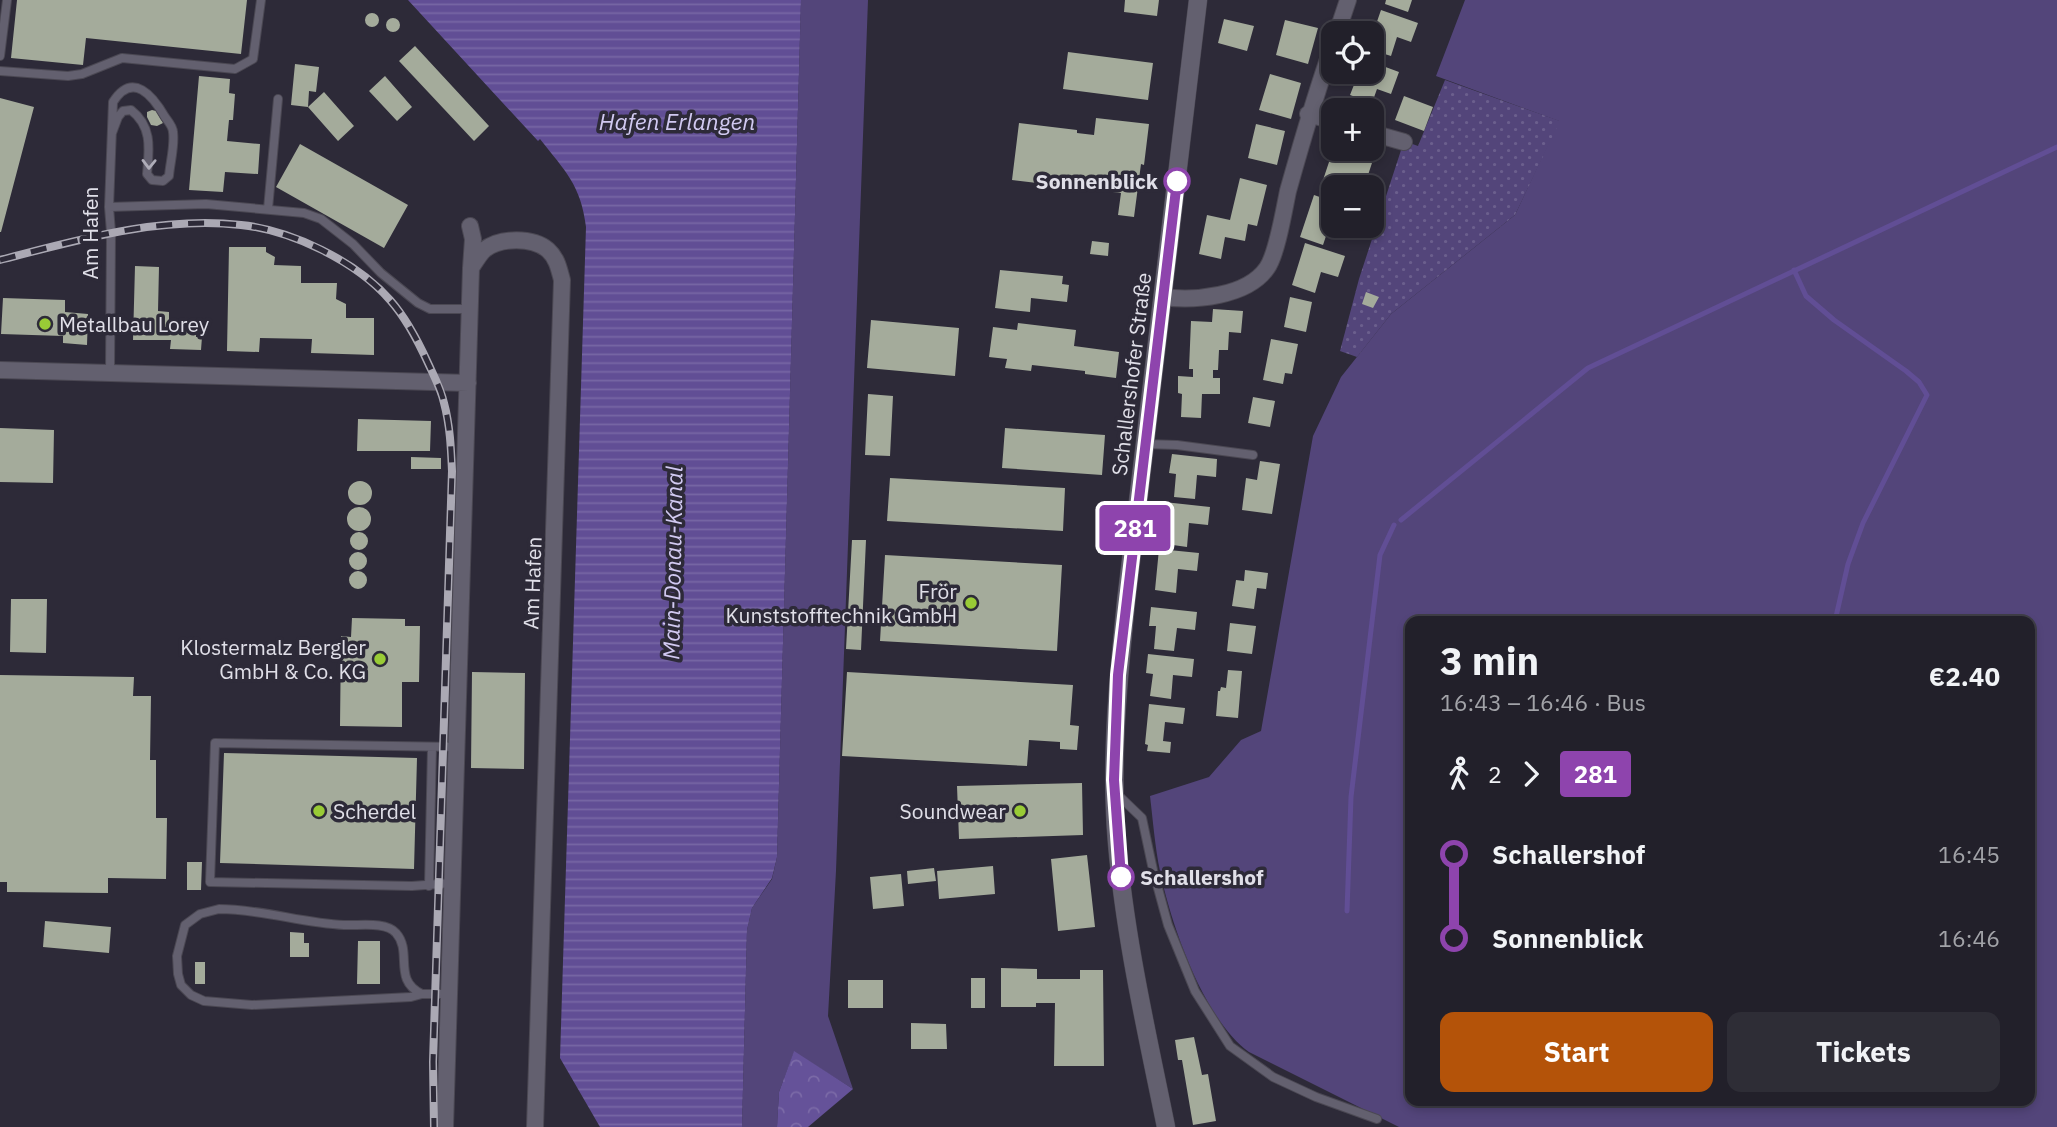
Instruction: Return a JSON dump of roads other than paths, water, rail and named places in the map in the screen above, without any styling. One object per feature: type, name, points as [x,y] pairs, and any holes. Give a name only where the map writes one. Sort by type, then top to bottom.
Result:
[{"type":"street","name":"Schallershofer Straße","points":[[1166,1127],[1122,890],[1114,791],[1118,675],[1198,0]]},
{"type":"street","points":[[1341,21],[1348,0]]},
{"type":"street","points":[[1163,297],[1198,299],[1231,291],[1245,286],[1268,267],[1308,114],[1321,78]]},
{"type":"street","points":[[1308,114],[1321,118]]},
{"type":"street","points":[[1384,136],[1404,142]]},
{"type":"street","points":[[445,1127],[473,239],[470,226]]},
{"type":"street","name":"Am Hafen","points":[[471,268],[484,250],[498,243],[523,240],[547,248],[557,262],[562,280],[535,1127]]},
{"type":"street","points":[[0,370],[468,383]]},
{"type":"lane","points":[[0,56],[7,0]]},
{"type":"lane","points":[[0,71],[68,76],[82,74],[122,58],[235,69],[253,59],[261,0]]},
{"type":"lane","name":"Am Hafen","points":[[110,374],[109,207],[113,102],[120,92],[131,88],[143,90],[154,98],[173,130],[169,176],[163,181],[152,180],[147,174],[150,139],[136,114],[131,110],[123,111],[113,133]]},
{"type":"lane","points":[[268,209],[278,99]]},
{"type":"lane","points":[[109,207],[206,204],[304,213],[321,219],[409,296],[429,309],[469,309]]},
{"type":"lane","points":[[1145,443],[1178,444],[1253,455]]},
{"type":"lane","points":[[453,883],[429,886],[210,882],[215,743],[456,747]]},
{"type":"lane","points":[[429,886],[432,747]]},
{"type":"lane","points":[[1114,791],[1142,818],[1167,925],[1195,991],[1230,1046],[1273,1077],[1316,1097],[1377,1119]]},
{"type":"lane","points":[[422,994],[407,982],[402,943],[397,933],[389,928],[342,925],[242,909],[219,909],[200,914],[185,925],[177,956],[181,985],[191,995],[220,1004],[252,1005],[449,994]]},
{"type":"water","name":"Hafen Erlangen","points":[[408,0],[801,0],[777,857],[772,878],[752,908],[747,930],[742,1127],[600,1127],[560,1058],[586,227],[584,212],[570,179],[540,139],[538,141]]},
{"type":"waterway","points":[[1401,520],[1588,368],[2057,147]]},
{"type":"waterway","points":[[1794,270],[1806,296],[1834,320],[1906,371],[1919,382],[1927,395],[1863,523],[1848,564],[1836,616]]},
{"type":"waterway","points":[[1347,911],[1351,797],[1380,555],[1394,525]]},
{"type":"railway","points":[[0,260],[89,238],[149,227],[210,223],[260,228],[281,233],[321,250],[359,273],[396,307],[420,346],[443,398],[449,428],[452,471],[433,1062],[434,1127]]},
{"type":"place","name":"Sonnenblick","points":[[1177,181]]},
{"type":"place","name":"Metallbau Lorey","points":[[45,324]]},
{"type":"place","name":"Frör Kunststofftechnik GmbH","points":[[971,603]]},
{"type":"place","name":"Klostermalz Bergler GmbH & Co. KG","points":[[380,659]]},
{"type":"place","name":"Scherdel","points":[[319,811]]},
{"type":"place","name":"Soundwear","points":[[1020,811]]},
{"type":"place","name":"Schallershof","points":[[1121,877]]},
{"type":"water label","name":"Main-Donau-Kanal","points":[[672,563]]}]
